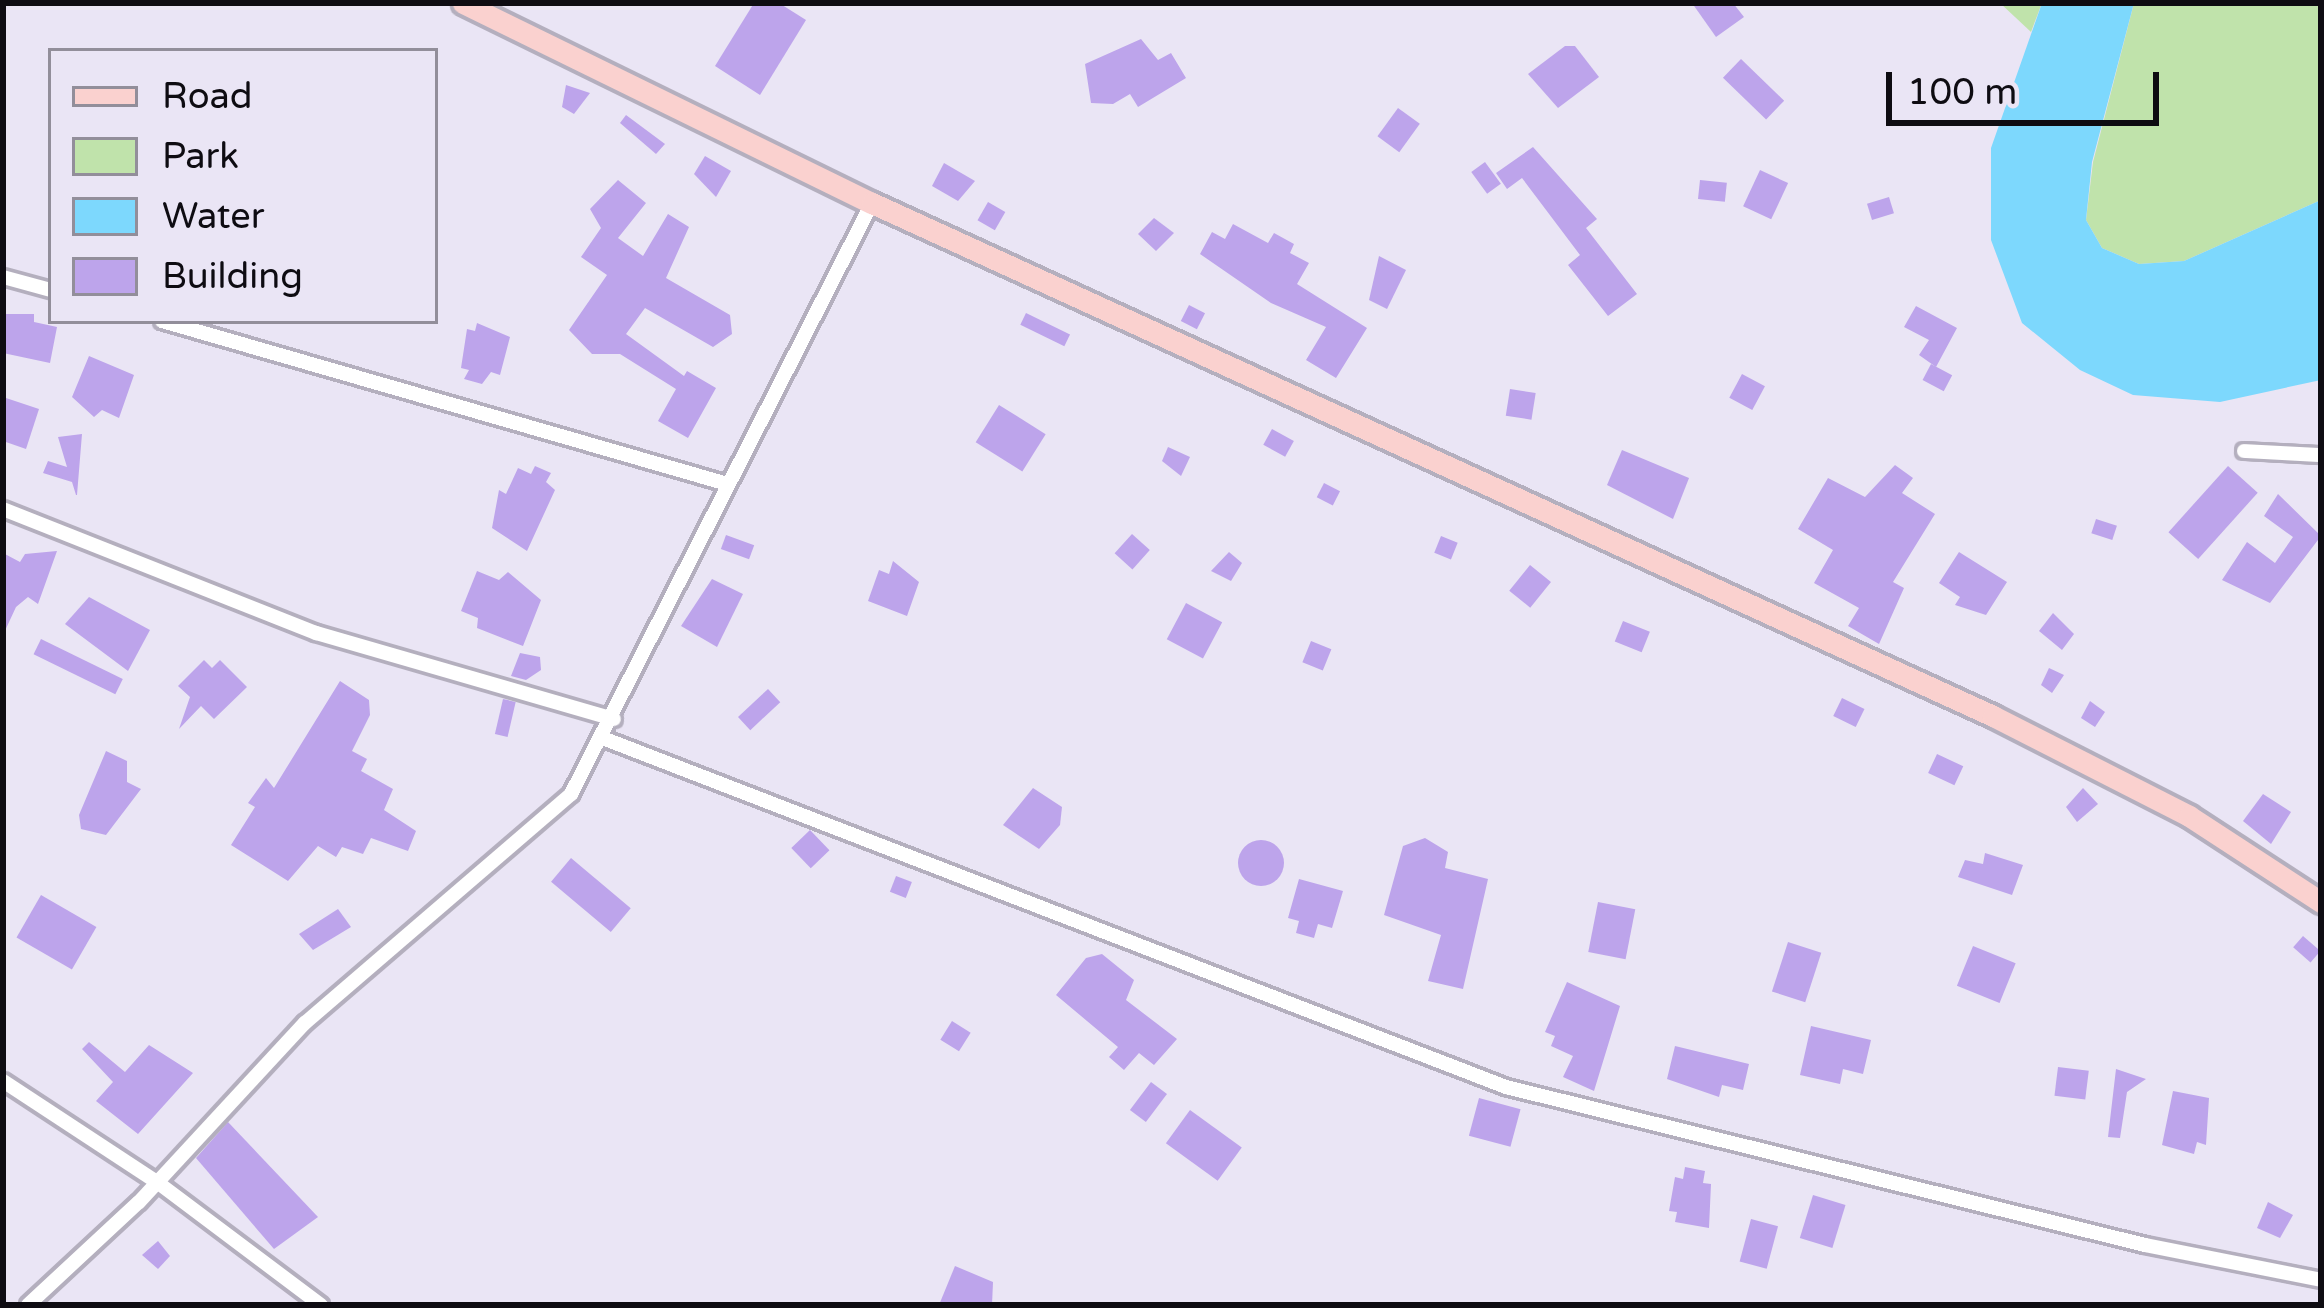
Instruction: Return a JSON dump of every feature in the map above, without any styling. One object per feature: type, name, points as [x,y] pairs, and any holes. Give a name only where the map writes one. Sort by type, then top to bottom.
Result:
[{"type":"street","points":[[463,3],[872,203],[1993,716],[2189,816],[2321,902]]},
{"type":"street","points":[[28,1305],[158,1182],[305,1023],[571,794],[605,739],[724,483],[872,203]]},
{"type":"street","points":[[3,277],[48,289]]},
{"type":"street","points":[[172,324],[724,483]]},
{"type":"street","points":[[2244,451],[2321,455]]},
{"type":"street","points":[[3,508],[316,633],[614,718]]},
{"type":"street","points":[[605,739],[1505,1087],[2145,1245],[2321,1280]]},
{"type":"street","points":[[3,1081],[158,1182],[321,1305]]},
{"type":"green space","points":[[2000,3],[2042,3],[2031,32]]},
{"type":"green space","points":[[2134,3],[2321,3],[2321,200],[2184,261],[2139,264],[2102,248],[2086,220],[2093,162]]},
{"type":"water","points":[[2042,3],[2134,3],[2092,162],[2086,220],[2102,248],[2139,264],[2184,261],[2321,200],[2321,380],[2220,402],[2133,395],[2080,370],[2022,323],[1991,240],[1991,148]]},
{"type":"building","points":[[754,3],[779,3],[806,20],[760,95],[715,66]]},
{"type":"building","points":[[1692,3],[1733,3],[1744,17],[1716,37]]},
{"type":"building","points":[[1141,39],[1158,60],[1171,53],[1186,78],[1138,107],[1130,94],[1113,104],[1091,103],[1085,64]]},
{"type":"building","points":[[1565,46],[1575,46],[1599,77],[1558,108],[1528,74]]},
{"type":"building","points":[[1741,59],[1784,101],[1766,119],[1723,78]]},
{"type":"building","points":[[566,85],[590,93],[574,114],[562,107]]},
{"type":"building","points":[[1398,108],[1420,124],[1399,152],[1377,136]]},
{"type":"building","points":[[626,115],[665,144],[656,154],[620,123]]},
{"type":"building","points":[[1533,147],[1597,219],[1586,228],[1637,294],[1608,316],[1568,265],[1580,255],[1522,178],[1507,189],[1496,173]]},
{"type":"building","points":[[705,156],[731,171],[716,197],[694,174]]},
{"type":"building","points":[[1485,162],[1501,184],[1487,194],[1471,172]]},
{"type":"building","points":[[944,163],[975,181],[958,201],[932,186]]},
{"type":"building","points":[[1760,170],[1788,183],[1771,219],[1743,206]]},
{"type":"building","points":[[618,180],[646,203],[618,238],[643,256],[668,214],[689,227],[666,278],[730,315],[732,334],[713,347],[645,308],[626,334],[684,376],[687,371],[716,388],[688,438],[658,421],[676,389],[620,354],[592,354],[569,330],[607,275],[581,257],[601,228],[590,209]]},
{"type":"building","points":[[1700,180],[1727,183],[1725,202],[1698,199]]},
{"type":"building","points":[[1889,197],[1894,213],[1872,220],[1867,204]]},
{"type":"building","points":[[988,202],[1005,212],[995,230],[978,220]]},
{"type":"building","points":[[1154,218],[1174,233],[1156,251],[1138,234]]},
{"type":"building","points":[[1233,224],[1268,243],[1274,233],[1294,244],[1290,253],[1309,263],[1297,284],[1367,328],[1336,378],[1306,360],[1326,327],[1271,303],[1200,254],[1212,232],[1225,239]]},
{"type":"building","points":[[1379,256],[1406,270],[1387,309],[1369,300]]},
{"type":"building","points":[[1189,305],[1205,313],[1197,329],[1181,321]]},
{"type":"building","points":[[1916,306],[1957,328],[1936,367],[1919,355],[1929,340],[1904,327]]},
{"type":"building","points":[[1026,313],[1070,334],[1064,346],[1020,325]]},
{"type":"building","points":[[3,314],[34,314],[34,322],[57,327],[50,363],[3,353]]},
{"type":"building","points":[[477,323],[510,337],[500,375],[491,372],[482,384],[464,379],[469,370],[461,368],[467,329],[475,331]]},
{"type":"building","points":[[89,356],[134,375],[119,418],[102,410],[94,417],[72,397]]},
{"type":"building","points":[[1931,364],[1952,375],[1944,391],[1923,380]]},
{"type":"building","points":[[1742,374],[1765,386],[1752,410],[1729,398]]},
{"type":"building","points":[[1510,389],[1536,393],[1531,420],[1506,416]]},
{"type":"building","points":[[3,397],[39,409],[26,449],[3,441]]},
{"type":"building","points":[[999,405],[1046,434],[1022,471],[976,442]]},
{"type":"building","points":[[1272,429],[1294,441],[1285,457],[1263,445]]},
{"type":"building","points":[[82,434],[76,495],[72,482],[43,473],[48,461],[67,467],[58,437]]},
{"type":"building","points":[[1168,447],[1190,457],[1181,476],[1162,461]]},
{"type":"building","points":[[1622,450],[1689,478],[1673,519],[1607,485]]},
{"type":"building","points":[[1895,465],[1913,478],[1902,493],[1935,514],[1893,582],[1904,588],[1879,644],[1848,626],[1859,608],[1814,583],[1833,550],[1798,529],[1828,478],[1865,497]]},
{"type":"building","points":[[535,466],[551,473],[546,482],[555,490],[527,551],[492,528],[499,490],[506,494],[518,468],[531,474]]},
{"type":"building","points":[[2228,466],[2258,493],[2198,559],[2168,532]]},
{"type":"building","points":[[1324,483],[1340,491],[1333,505],[1317,497]]},
{"type":"building","points":[[2278,494],[2321,536],[2270,603],[2222,580],[2247,542],[2275,563],[2293,537],[2264,516]]},
{"type":"building","points":[[2096,519],[2117,526],[2112,540],[2091,533]]},
{"type":"building","points":[[1132,534],[1150,550],[1132,569],[1115,553]]},
{"type":"building","points":[[726,535],[754,545],[749,559],[721,549]]},
{"type":"building","points":[[1441,536],[1458,543],[1451,559],[1434,553]]},
{"type":"building","points":[[57,551],[38,604],[28,597],[16,607],[3,635],[3,553],[20,562],[25,554]]},
{"type":"building","points":[[1229,552],[1242,563],[1231,581],[1211,571]]},
{"type":"building","points":[[1959,552],[2007,582],[1986,615],[1955,605],[1960,597],[1939,583]]},
{"type":"building","points":[[893,561],[919,582],[907,616],[868,601],[879,570],[889,574]]},
{"type":"building","points":[[1530,565],[1551,582],[1530,608],[1509,591]]},
{"type":"building","points":[[477,571],[499,580],[508,572],[541,600],[523,646],[477,628],[478,618],[461,611]]},
{"type":"building","points":[[712,579],[743,594],[717,647],[681,626]]},
{"type":"building","points":[[89,597],[150,630],[128,671],[65,624]]},
{"type":"building","points":[[1186,603],[1222,622],[1203,658],[1167,639]]},
{"type":"building","points":[[2053,613],[2074,634],[2062,650],[2039,631]]},
{"type":"building","points":[[1623,621],[1650,632],[1642,652],[1615,641]]},
{"type":"building","points":[[41,639],[123,679],[115,694],[34,654]]},
{"type":"building","points":[[1311,641],[1331,649],[1323,671],[1302,662]]},
{"type":"building","points":[[520,653],[540,657],[541,670],[526,680],[511,676]]},
{"type":"building","points":[[204,660],[212,668],[220,660],[247,687],[214,719],[201,706],[179,729],[190,697],[178,686]]},
{"type":"building","points":[[2049,668],[2064,675],[2052,693],[2041,685]]},
{"type":"building","points":[[340,681],[369,700],[370,715],[352,751],[367,759],[361,771],[393,789],[384,810],[416,831],[408,851],[371,838],[363,854],[342,847],[336,857],[318,846],[288,881],[231,845],[255,807],[248,803],[266,778],[274,788]]},
{"type":"building","points":[[768,689],[780,702],[750,730],[738,717]]},
{"type":"building","points":[[1842,698],[1864,709],[1856,727],[1833,716]]},
{"type":"building","points":[[503,699],[516,702],[508,737],[495,734]]},
{"type":"building","points":[[2090,701],[2105,712],[2095,727],[2081,718]]},
{"type":"building","points":[[106,751],[127,761],[127,782],[141,789],[106,835],[81,829],[79,815]]},
{"type":"building","points":[[1937,754],[1963,766],[1954,785],[1928,773]]},
{"type":"building","points":[[1033,788],[1062,807],[1060,825],[1039,849],[1003,825]]},
{"type":"building","points":[[2083,788],[2098,804],[2077,822],[2066,807]]},
{"type":"building","points":[[2263,794],[2291,812],[2271,844],[2243,821]]},
{"type":"building","points":[[810,830],[829,850],[811,868],[791,848]]},
{"type":"building","points":[[1425,838],[1448,852],[1445,868],[1488,879],[1463,989],[1428,981],[1441,935],[1384,915],[1403,846]]},
{"type":"building","points":[[1261,840],[1277,847],[1284,863],[1277,879],[1261,886],[1245,879],[1238,863],[1245,847]]},
{"type":"building","points":[[1985,853],[2023,865],[2012,895],[1958,877],[1965,860],[1983,864]]},
{"type":"building","points":[[571,858],[631,908],[611,932],[551,882]]},
{"type":"building","points":[[896,876],[912,882],[906,898],[890,892]]},
{"type":"building","points":[[1299,879],[1343,891],[1332,928],[1318,924],[1314,938],[1296,933],[1299,921],[1288,918]]},
{"type":"building","points":[[41,895],[96,927],[72,969],[16,937]]},
{"type":"building","points":[[1598,902],[1635,909],[1626,959],[1588,952]]},
{"type":"building","points":[[338,909],[351,927],[313,950],[299,934]]},
{"type":"building","points":[[2303,936],[2320,951],[2311,962],[2293,947]]},
{"type":"building","points":[[1788,942],[1821,953],[1805,1002],[1772,991]]},
{"type":"building","points":[[1973,946],[2016,963],[2000,1003],[1957,986]]},
{"type":"building","points":[[1102,954],[1134,980],[1126,1000],[1177,1039],[1154,1065],[1139,1053],[1124,1070],[1109,1057],[1118,1047],[1056,995],[1086,958]]},
{"type":"building","points":[[1567,982],[1620,1006],[1594,1091],[1563,1077],[1573,1056],[1551,1046],[1555,1036],[1545,1032]]},
{"type":"building","points":[[952,1021],[971,1033],[959,1051],[940,1040]]},
{"type":"building","points":[[1811,1026],[1871,1040],[1863,1074],[1843,1069],[1840,1084],[1800,1075]]},
{"type":"building","points":[[89,1042],[125,1072],[149,1045],[193,1073],[138,1134],[96,1101],[113,1082],[82,1049]]},
{"type":"building","points":[[1675,1046],[1749,1064],[1743,1090],[1722,1085],[1719,1097],[1667,1079]]},
{"type":"building","points":[[2058,1067],[2089,1071],[2085,1100],[2054,1096]]},
{"type":"building","points":[[2116,1069],[2146,1079],[2127,1092],[2120,1138],[2108,1137]]},
{"type":"building","points":[[1151,1082],[1167,1094],[1146,1122],[1130,1110]]},
{"type":"building","points":[[2173,1091],[2209,1098],[2206,1145],[2197,1142],[2194,1154],[2162,1145]]},
{"type":"building","points":[[1479,1098],[1521,1109],[1510,1147],[1469,1136]]},
{"type":"building","points":[[1190,1110],[1242,1148],[1218,1181],[1166,1143]]},
{"type":"building","points":[[228,1122],[318,1217],[274,1249],[196,1158]]},
{"type":"building","points":[[1685,1167],[1705,1171],[1703,1183],[1711,1184],[1709,1228],[1675,1222],[1677,1212],[1669,1211],[1675,1177],[1683,1179]]},
{"type":"building","points":[[1813,1195],[1846,1205],[1832,1248],[1800,1238]]},
{"type":"building","points":[[2268,1202],[2293,1215],[2280,1238],[2257,1228]]},
{"type":"building","points":[[1751,1219],[1778,1226],[1767,1269],[1740,1262]]},
{"type":"building","points":[[158,1241],[170,1256],[158,1269],[142,1255]]},
{"type":"building","points":[[955,1266],[993,1282],[992,1305],[939,1305]]}]
